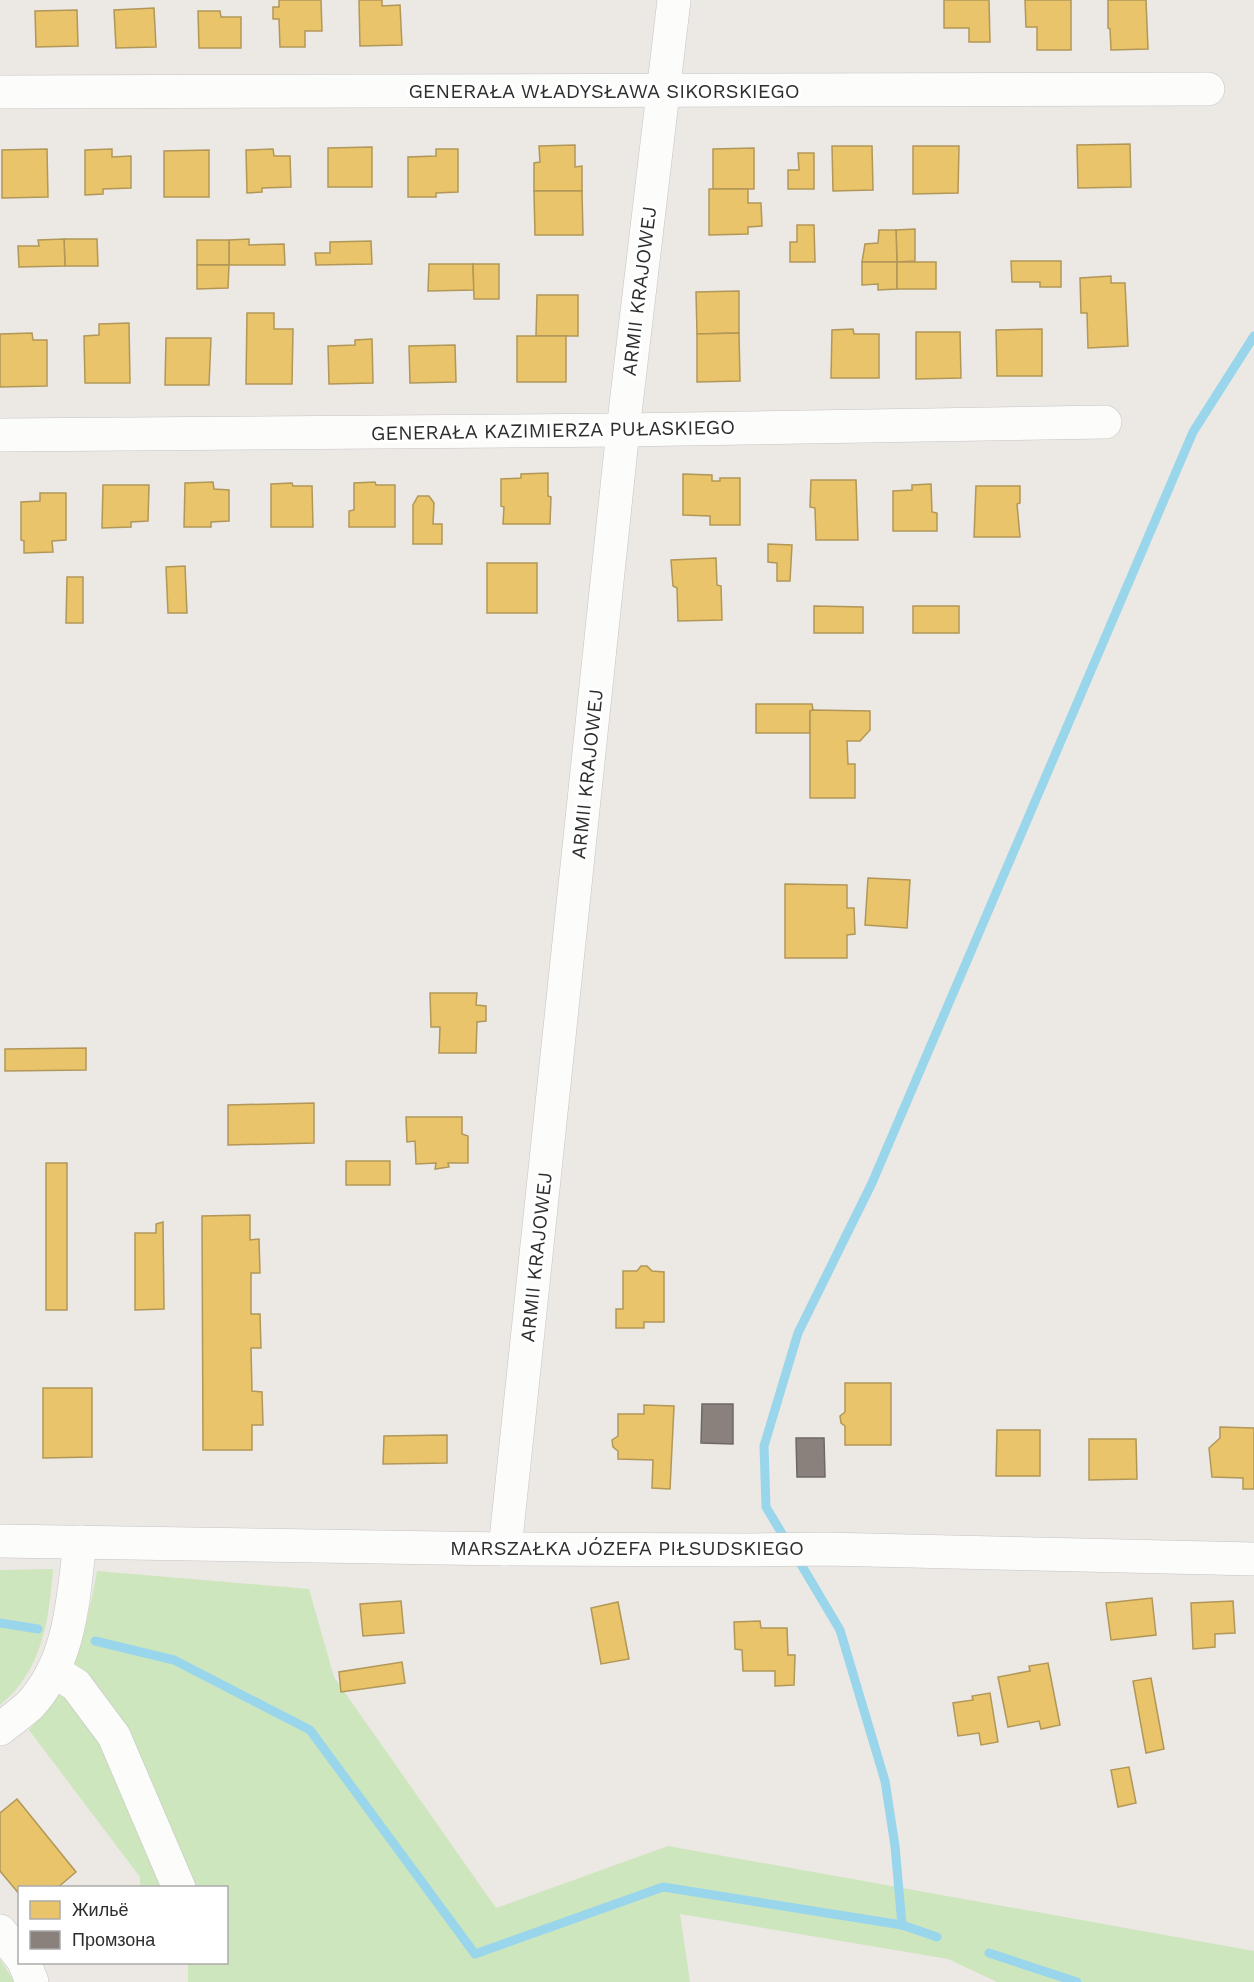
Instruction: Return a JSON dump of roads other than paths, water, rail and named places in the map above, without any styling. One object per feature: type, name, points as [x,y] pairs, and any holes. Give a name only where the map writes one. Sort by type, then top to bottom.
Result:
[{"type":"street","name":"ARMII KRAJOWEJ","points":[[505,1549],[623,430],[674,0]]},
{"type":"street","name":"GENERAŁA WŁADYSŁAWA SIKORSKIEGO","points":[[0,92],[1208,89]]},
{"type":"street","name":"GENERAŁA KAZIMIERZA PUŁASKIEGO","points":[[0,435],[623,430],[1105,422]]},
{"type":"street","name":"MARSZAŁKA JÓZEFA PIŁSUDSKIEGO","points":[[0,1541],[505,1549],[825,1549],[1254,1559]]},
{"type":"street","points":[[0,1729],[29,1706],[54,1671],[71,1619],[80,1542]]},
{"type":"street","points":[[54,1671],[76,1685],[114,1736],[179,1886]]},
{"type":"street","points":[[0,1931],[18,1954]]},
{"type":"street","points":[[25,1964],[32,1982]]},
{"type":"waterway","points":[[787,1542],[766,1507],[764,1446],[798,1333],[872,1183],[1193,432],[1254,336]]},
{"type":"waterway","points":[[796,1556],[840,1630],[885,1781],[895,1846],[902,1925]]},
{"type":"waterway","points":[[0,1623],[38,1629]]},
{"type":"waterway","points":[[95,1641],[174,1660],[310,1730],[475,1954],[663,1887],[902,1925],[937,1937]]},
{"type":"waterway","points":[[989,1953],[1077,1982]]}]
